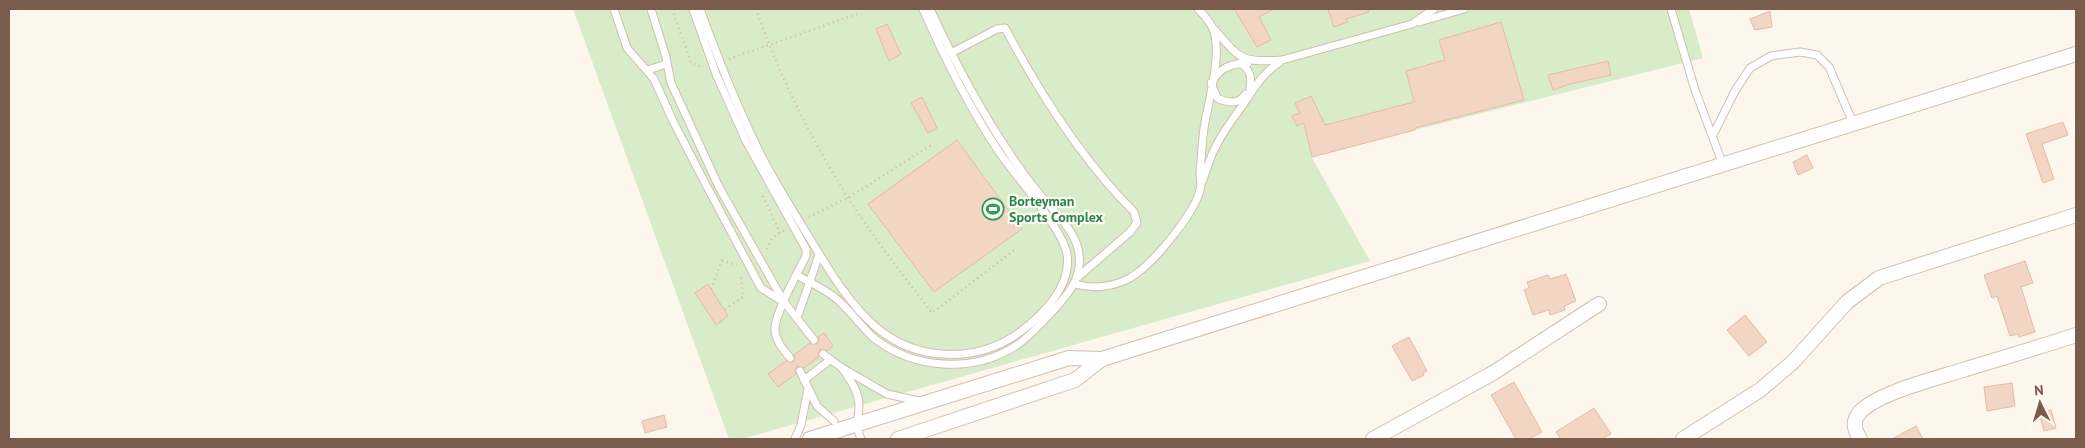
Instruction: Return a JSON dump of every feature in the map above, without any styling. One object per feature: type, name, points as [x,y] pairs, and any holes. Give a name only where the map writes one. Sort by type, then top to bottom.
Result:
[{"type":"street","points":[[810,439],[1069,358],[1102,359],[2076,54]]},
{"type":"street","points":[[1683,439],[1767,384],[1793,362],[1847,302],[1879,278],[2076,215]]},
{"type":"street","points":[[1373,439],[1493,373],[1599,304]]},
{"type":"street","points":[[1860,439],[1854,427],[1854,420],[1861,412],[1879,400],[1910,387],[2076,335]]},
{"type":"street","points":[[898,439],[1075,380],[1102,359]]},
{"type":"lane","points":[[614,9],[627,48],[654,79],[690,156],[761,288],[784,302]]},
{"type":"lane","points":[[651,9],[671,83],[700,150],[727,202],[784,302],[814,340]]},
{"type":"lane","points":[[693,9],[723,91],[755,159],[796,224],[854,304],[875,327],[901,344],[938,354],[969,354],[988,349],[1010,339],[1042,312],[1062,287],[1067,255],[1062,240],[985,130],[940,47],[923,9]]},
{"type":"lane","points":[[700,9],[720,62],[806,249],[806,256],[784,302],[774,330],[776,338],[790,358]]},
{"type":"lane","points":[[797,275],[832,296],[863,328],[893,350],[917,360],[961,365],[984,360],[1015,346],[1049,315],[1072,290],[1078,277],[1081,262],[1076,244],[1068,229],[1013,158],[987,120],[930,9]]},
{"type":"lane","points":[[1198,9],[1225,42],[1243,59],[1261,62]]},
{"type":"lane","points":[[1412,24],[1434,9]]},
{"type":"lane","points":[[1282,60],[1269,69],[1242,99],[1233,103],[1217,98],[1212,83],[1216,74],[1226,66],[1282,60],[1464,9]]},
{"type":"lane","points":[[1671,9],[1695,90],[1724,165]]},
{"type":"lane","points":[[1201,186],[1201,151],[1216,63],[1216,39],[1212,26]]},
{"type":"lane","points":[[951,53],[998,29],[1005,28],[1038,86],[1070,134],[1134,212],[1137,224],[1078,277]]},
{"type":"lane","points":[[1713,135],[1735,91],[1750,68],[1771,56],[1800,52],[1818,55],[1829,67],[1853,123]]},
{"type":"lane","points":[[1240,63],[1246,66],[1250,74],[1250,88]]},
{"type":"lane","points":[[648,70],[666,64]]},
{"type":"lane","points":[[1074,284],[1088,288],[1109,286],[1130,278],[1145,266],[1188,216],[1217,141],[1256,82],[1269,69]]},
{"type":"lane","points":[[797,318],[820,255]]},
{"type":"lane","points":[[823,354],[842,368],[886,394],[929,403]]},
{"type":"lane","points":[[804,380],[830,360]]},
{"type":"lane","points":[[842,368],[855,388],[859,404],[856,426],[861,439]]},
{"type":"lane","points":[[800,371],[817,406],[834,421]]},
{"type":"lane","points":[[795,439],[801,426],[808,389]]},
{"type":"path","points":[[756,9],[769,45],[812,138],[848,198],[932,313],[1017,248]]},
{"type":"path","points":[[720,62],[857,14]]},
{"type":"path","points":[[758,257],[765,253],[773,237],[848,198],[933,144]]},
{"type":"path","points":[[710,289],[722,261],[740,266],[747,262]]},
{"type":"path","points":[[725,309],[744,297],[740,266]]},
{"type":"green space","name":"Borteyman Sports Complex","points":[[573,9],[1689,9],[1703,58],[1311,156],[1370,261],[742,439],[729,439]]},
{"type":"building","points":[[1234,9],[1274,9],[1259,17],[1271,40],[1257,47]]},
{"type":"building","points":[[1328,9],[1368,9],[1369,12],[1346,19],[1348,22],[1334,27]]},
{"type":"building","points":[[1770,11],[1772,27],[1755,30],[1750,19]]},
{"type":"building","points":[[1501,22],[1524,100],[1312,157],[1304,123],[1297,126],[1292,116],[1300,113],[1295,103],[1311,96],[1325,125],[1414,102],[1406,71],[1445,60],[1439,40]]},
{"type":"building","points":[[887,24],[901,54],[889,61],[876,29]]},
{"type":"building","points":[[1608,61],[1611,75],[1570,84],[1553,90],[1548,75]]},
{"type":"building","points":[[922,97],[937,128],[928,133],[911,103]]},
{"type":"building","points":[[2063,122],[2068,135],[2042,144],[2054,179],[2043,183],[2026,134]]},
{"type":"building","points":[[957,140],[1022,229],[934,292],[868,204]]},
{"type":"building","points":[[1807,155],[1813,168],[1798,175],[1793,162]]},
{"type":"building","points":[[2025,261],[2033,283],[2021,287],[2035,332],[2019,337],[2018,334],[2010,336],[1997,296],[1992,298],[1984,275]]},
{"type":"building","points":[[1566,274],[1576,301],[1564,306],[1565,310],[1550,315],[1549,310],[1533,315],[1524,290],[1529,288],[1527,282],[1548,275],[1550,279]]},
{"type":"building","points":[[708,284],[728,316],[716,325],[695,293]]},
{"type":"building","points":[[1745,315],[1767,342],[1749,356],[1727,330]]},
{"type":"building","points":[[824,333],[833,346],[827,351],[820,349],[819,357],[804,368],[797,366],[796,374],[778,387],[768,374],[786,361],[793,362],[795,360],[794,355],[810,343],[817,344],[819,341],[818,337]]},
{"type":"building","points":[[1409,337],[1427,371],[1423,373],[1424,375],[1412,381],[1392,346]]},
{"type":"building","points":[[1514,382],[1542,432],[1529,439],[1516,439],[1491,395]]},
{"type":"building","points":[[2012,383],[2015,406],[1987,411],[1984,387]]},
{"type":"building","points":[[1594,408],[1611,434],[1602,439],[1561,439],[1556,432]]},
{"type":"building","points":[[2051,410],[2056,428],[2044,431],[2039,413]]},
{"type":"building","points":[[664,415],[667,427],[645,433],[642,421]]},
{"type":"building","points":[[1916,426],[1923,439],[1892,439]]},
{"type":"place","name":"Borteyman Sports Complex","points":[[993,209]]}]
